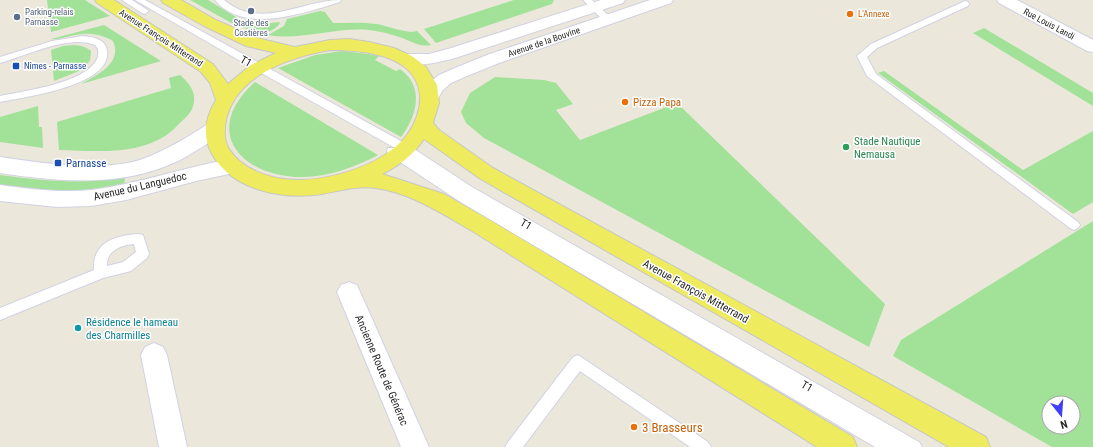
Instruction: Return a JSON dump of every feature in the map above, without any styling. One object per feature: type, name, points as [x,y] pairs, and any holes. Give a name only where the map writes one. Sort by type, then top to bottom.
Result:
[{"type":"main road","name":"Avenue François Mitterrand","points":[[103,0],[207,68],[218,82],[226,100]]},
{"type":"main road","points":[[169,0],[210,23],[252,42],[296,52]]},
{"type":"main road","points":[[330,45],[361,45],[384,50],[405,59],[422,74],[427,84],[430,96],[429,108],[424,124],[413,141],[401,152],[377,169],[347,181],[320,187],[283,187],[251,179],[231,167],[217,146],[215,129],[218,114],[226,100],[242,81],[255,71],[296,52],[330,45]]},
{"type":"main road","name":"Avenue François Mitterrand","points":[[424,124],[437,139],[486,173],[976,447]]},
{"type":"main road","points":[[347,181],[375,180],[395,185],[436,200],[486,228],[843,447]]},
{"type":"street","name":"Avenue de la Bouvine","points":[[405,59],[429,59],[452,54],[591,4],[617,0]]},
{"type":"street","name":"Avenue de la Bouvine","points":[[430,96],[436,86],[445,79],[461,72],[666,0]]},
{"type":"street","name":"Rue Louis Landi","points":[[1005,0],[1093,47]]},
{"type":"street","name":"Avenue du Languedoc","points":[[0,165],[72,172],[134,169],[183,150],[215,129]]},
{"type":"street","name":"Avenue du Languedoc","points":[[0,193],[58,198],[91,198],[134,189],[207,170],[231,167]]},
{"type":"street","name":"Ancienne Route de Générac","points":[[349,292],[415,447]]},
{"type":"street","points":[[154,354],[173,447]]},
{"type":"lane","name":"T1","points":[[126,0],[468,190],[914,447]]},
{"type":"lane","name":"T1","points":[[139,0],[255,71]]},
{"type":"lane","points":[[219,0],[227,8],[237,12],[267,17],[284,15],[338,0]]},
{"type":"lane","points":[[591,4],[608,20]]},
{"type":"lane","points":[[965,4],[874,46],[862,56],[872,76],[1074,225]]},
{"type":"lane","points":[[0,60],[44,47],[84,39],[98,43],[102,47],[104,53],[103,59],[98,66],[78,80],[0,99]]},
{"type":"lane","name":"T1","points":[[401,152],[466,200],[890,447]]},
{"type":"lane","points":[[0,314],[101,273]]},
{"type":"lane","points":[[512,447],[578,362],[703,447]]},
{"type":"green space","points":[[47,0],[85,0],[110,16],[51,32]]},
{"type":"green space","points":[[190,0],[208,0],[249,25],[280,22],[275,28],[261,34],[235,25]]},
{"type":"green space","points":[[514,0],[554,0],[552,4],[436,43],[424,29]]},
{"type":"green space","points":[[320,11],[325,12],[333,23],[371,23],[403,31],[417,31],[431,45],[422,45],[393,35],[369,30],[344,30],[293,36],[268,35],[284,26],[287,19]]},
{"type":"green space","points":[[104,25],[161,61],[81,84],[101,72],[111,62],[115,49],[113,41],[96,34],[78,34],[58,39],[51,39]]},
{"type":"green space","points":[[984,28],[1093,93],[1093,106],[973,33]]},
{"type":"green space","points":[[70,45],[85,47],[91,51],[90,61],[79,71],[54,81],[51,50]]},
{"type":"green space","points":[[342,51],[379,56],[375,60],[396,71],[400,69],[408,76],[416,93],[416,102],[411,120],[401,137],[278,68],[315,55]]},
{"type":"green space","points":[[884,71],[1023,170],[1093,131],[1093,202],[1073,214],[878,73]]},
{"type":"green space","points":[[180,75],[190,86],[194,94],[194,104],[188,115],[166,135],[152,143],[122,150],[59,150],[57,122],[171,88],[169,78]]},
{"type":"green space","points":[[495,77],[544,80],[556,83],[573,104],[556,110],[580,140],[677,103],[885,304],[869,347],[484,138],[466,123],[461,112],[470,93]]},
{"type":"green space","points":[[255,82],[378,155],[360,164],[342,170],[312,177],[280,175],[261,169],[246,160],[235,148],[230,134],[231,118],[239,100]]},
{"type":"green space","points":[[38,106],[39,127],[42,127],[43,148],[0,142],[0,117]]},
{"type":"green space","points":[[0,175],[62,181],[93,181],[125,178],[124,185],[109,188],[93,190],[62,190],[0,185]]},
{"type":"green space","points":[[1093,221],[1093,447],[1052,447],[893,356],[901,340]]},
{"type":"place","name":"Stade des Costières","points":[[251,11]]},
{"type":"place","name":"L'Annexe","points":[[850,14]]},
{"type":"place","name":"Parking-relais Parnasse","points":[[17,17]]},
{"type":"place","name":"Nîmes - Parnasse","points":[[16,66]]},
{"type":"place","name":"Pizza Papa","points":[[625,102]]},
{"type":"place","name":"Stade Nautique Nemausa","points":[[846,147]]},
{"type":"place","name":"Parnasse","points":[[58,163]]},
{"type":"place","name":"Résidence le hameau des Charmilles","points":[[78,328]]},
{"type":"place","name":"3 Brasseurs","points":[[634,427]]}]
